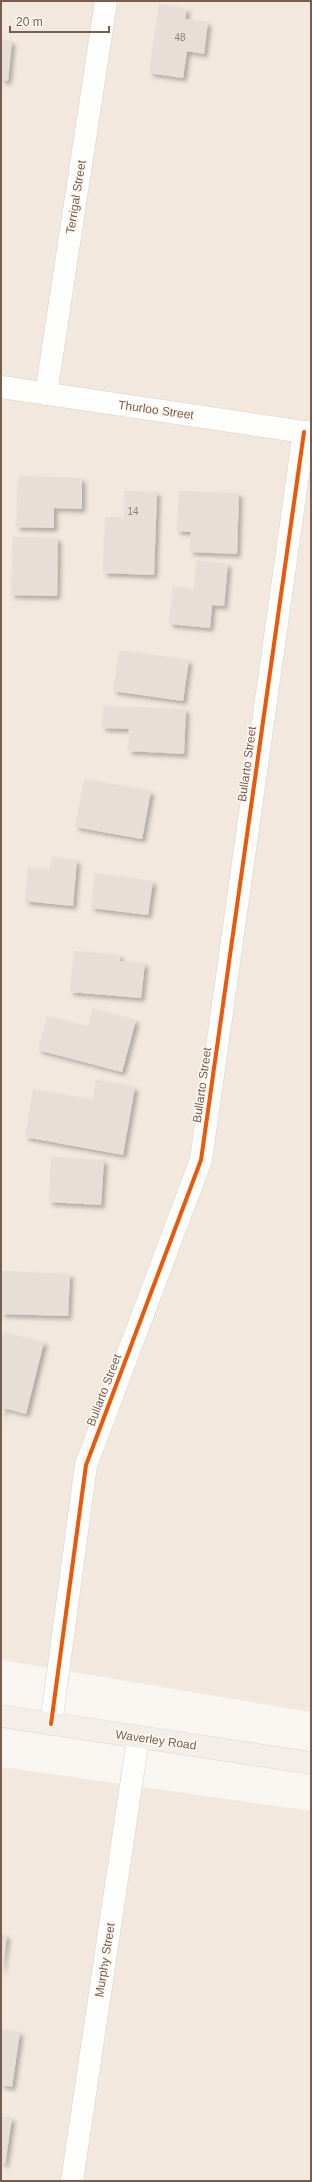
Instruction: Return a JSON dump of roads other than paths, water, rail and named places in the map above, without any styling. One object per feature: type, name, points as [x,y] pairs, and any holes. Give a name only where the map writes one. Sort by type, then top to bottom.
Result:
[{"type":"main road","name":"Waverley Road","points":[[1,1716],[138,1738],[311,1762]]},
{"type":"street","name":"Terrigal Street","points":[[46,394],[106,1]]},
{"type":"street","name":"Thurloo Street","points":[[1,387],[308,432]]},
{"type":"street","name":"Bullarto Street","points":[[51,1724],[86,1465],[201,1160],[308,432]]},
{"type":"street","name":"Murphy Street","points":[[72,2181],[138,1738]]}]
